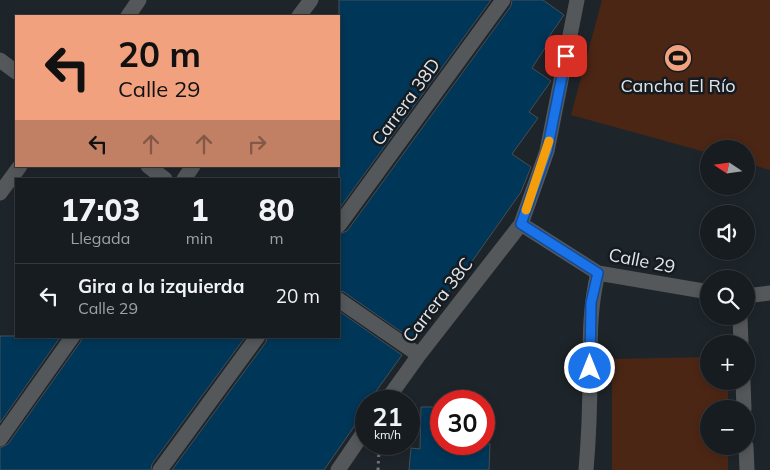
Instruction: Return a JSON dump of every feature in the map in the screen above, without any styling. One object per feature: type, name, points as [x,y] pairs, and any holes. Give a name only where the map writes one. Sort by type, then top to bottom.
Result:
[{"type":"street","points":[[129,15],[140,0]]},
{"type":"street","points":[[300,15],[311,0]]},
{"type":"street","name":"Carrera 38D","points":[[340,225],[503,0]]},
{"type":"street","name":"Carrera 38C","points":[[394,390],[418,355],[521,224],[547,151],[577,0]]},
{"type":"street","points":[[0,60],[15,71]]},
{"type":"street","points":[[0,193],[19,167]]},
{"type":"street","points":[[149,167],[164,178]]},
{"type":"street","points":[[185,178],[192,167]]},
{"type":"street","name":"Calle 29","points":[[521,224],[598,273],[700,290]]},
{"type":"street","points":[[586,470],[589,442],[590,318],[598,273]]},
{"type":"street","points":[[755,295],[770,293]]},
{"type":"street","points":[[340,301],[418,355]]},
{"type":"street","points":[[0,439],[72,338]]},
{"type":"street","points":[[160,470],[257,338]]},
{"type":"street","points":[[338,470],[355,445]]},
{"type":"street","points":[[746,455],[747,470]]},
{"type":"path","points":[[378,470],[379,455]]},
{"type":"shaded area","name":"Cancha El Río","points":[[602,0],[770,0],[770,170],[755,166],[755,140],[700,140],[700,151],[571,115]]},
{"type":"shaded area","points":[[700,357],[700,390],[728,390],[728,400],[700,400],[700,455],[728,455],[728,470],[612,470],[612,359]]},
{"type":"building","points":[[339,0],[491,0],[340,208],[340,15]]},
{"type":"building","points":[[512,0],[543,0],[564,15],[548,38],[550,40],[532,68],[551,81],[529,112],[538,118],[512,154],[531,167],[521,192],[454,287],[413,340],[344,292],[340,291],[340,234],[347,231],[511,6]]},
{"type":"building","points":[[340,312],[402,355],[377,390],[355,390],[355,425],[324,470],[172,470],[266,342],[267,338],[340,338]]},
{"type":"building","points":[[0,336],[60,338],[0,423]]},
{"type":"building","points":[[82,338],[245,338],[152,464],[151,470],[0,470],[0,448],[8,444]]},
{"type":"building","points":[[421,407],[430,407],[430,455],[490,455],[489,470],[409,470],[410,455],[420,455]]},
{"type":"slow traffic","points":[[526,210],[549,141]]},
{"type":"place","name":"Cancha El Río","points":[[678,58]]},
{"type":"route","points":[[566,56],[547,151],[521,224],[598,273],[591,303],[590,368]]}]
